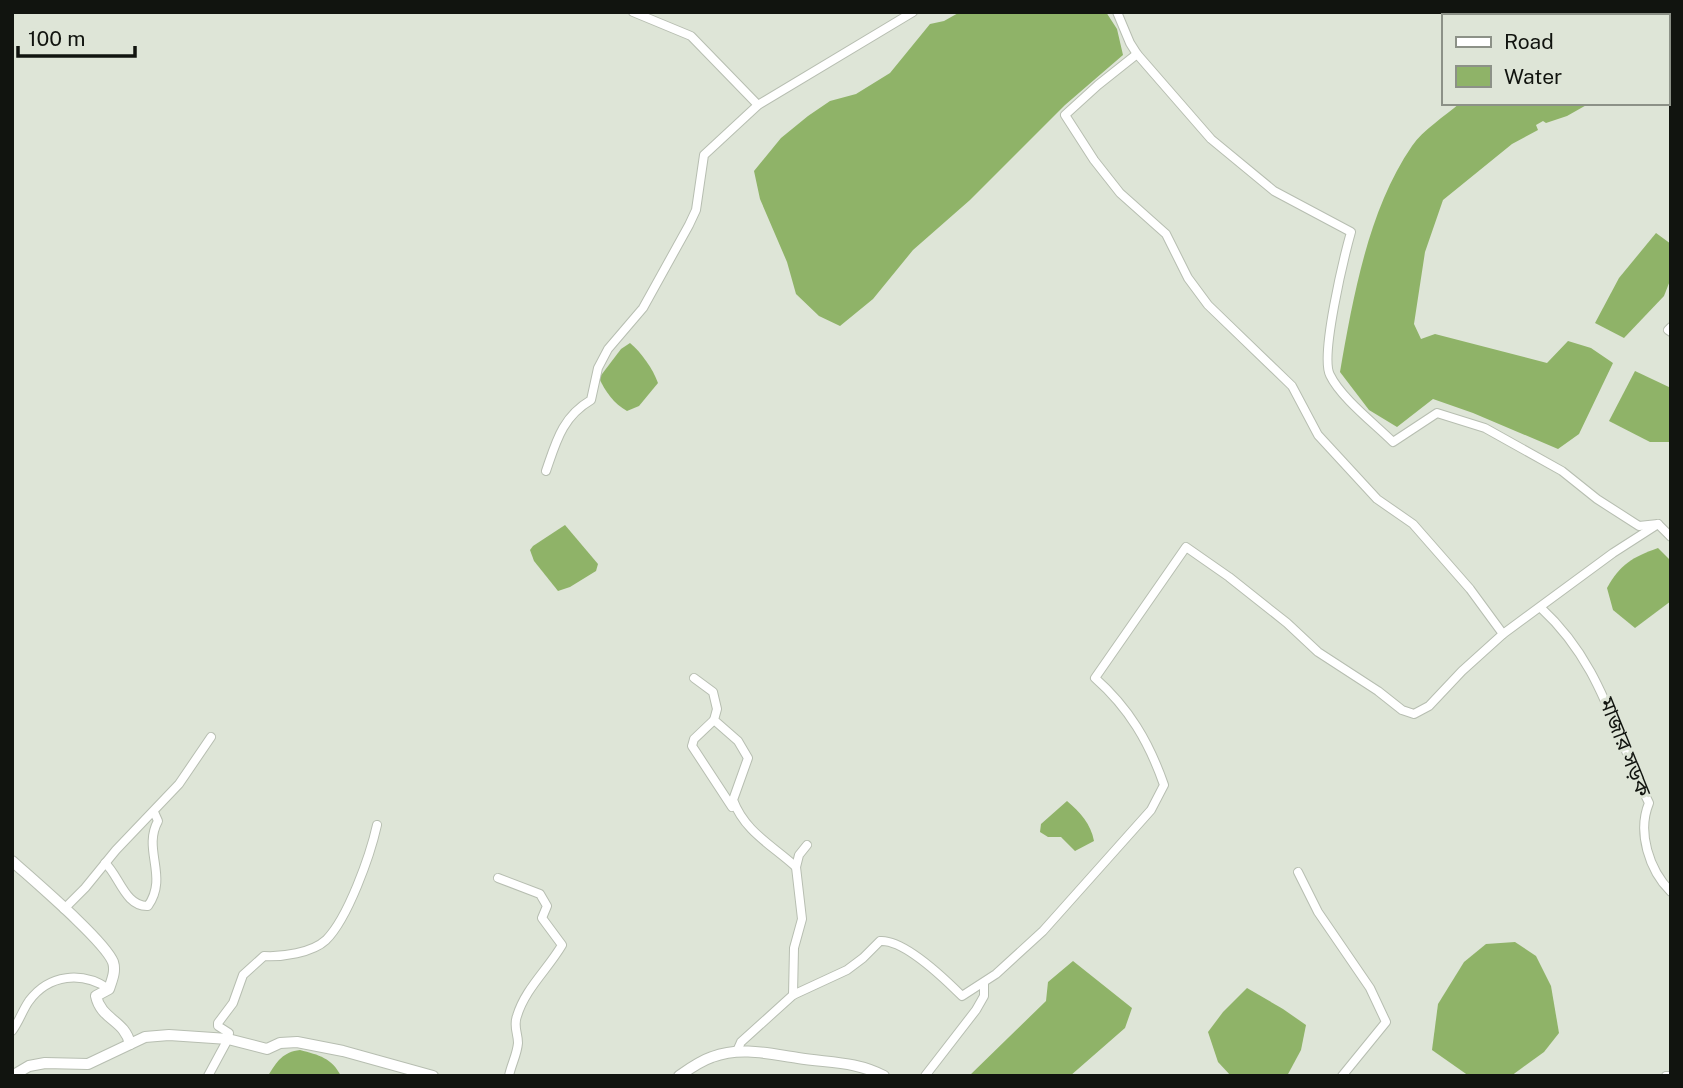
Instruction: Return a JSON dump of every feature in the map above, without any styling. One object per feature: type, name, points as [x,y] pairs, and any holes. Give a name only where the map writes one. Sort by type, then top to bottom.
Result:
[{"type":"street","points":[[633,12],[691,36],[758,106]]},
{"type":"street","points":[[546,471],[558,434],[565,422],[590,400],[598,368],[608,349],[643,309],[689,225],[696,210],[704,155],[758,106],[913,12]]},
{"type":"street","points":[[1117,12],[1137,54],[1211,139],[1274,191],[1351,232],[1333,312],[1329,374],[1345,395],[1393,442],[1437,412],[1485,428],[1562,471],[1597,499],[1639,526],[1658,524]]},
{"type":"street","points":[[1137,54],[1065,115],[1094,160],[1120,193],[1166,234],[1188,278],[1208,305],[1292,386],[1318,435],[1377,499],[1413,524],[1470,589],[1503,634]]},
{"type":"street","points":[[1658,524],[1671,537]]},
{"type":"street","points":[[737,1051],[741,1042],[793,995],[846,970],[880,941],[890,940],[928,965],[962,996],[984,984],[1043,931],[1151,810],[1164,785],[1154,758],[1136,723],[1119,700],[1095,678],[1186,547],[1268,608],[1318,652],[1402,710],[1414,714],[1429,706],[1503,634],[1613,553],[1658,524]]},
{"type":"street","name":"মাজার সড়ক","points":[[1541,608],[1596,678],[1614,716],[1631,767],[1649,803],[1643,817],[1648,854],[1661,882],[1671,892]]},
{"type":"street","points":[[694,678],[713,691],[718,709],[714,720],[694,739],[692,746],[724,796],[756,835],[796,867]]},
{"type":"street","points":[[714,720],[738,741],[748,758],[733,800],[739,815]]},
{"type":"street","points":[[64,909],[179,784],[211,737]]},
{"type":"street","points":[[105,863],[120,887],[133,900],[142,906],[148,906],[158,886],[157,865],[151,840],[158,821],[153,811]]},
{"type":"street","points":[[208,1076],[228,1039],[229,1033],[218,1026],[218,1023],[233,1003],[243,975],[264,956],[279,957],[297,953],[324,942],[335,929],[370,854],[377,825]]},
{"type":"street","points":[[793,995],[794,948],[802,919],[796,867],[799,855],[807,845]]},
{"type":"street","points":[[12,861],[64,909],[112,959],[115,969],[109,989]]},
{"type":"street","points":[[1298,872],[1318,912],[1370,988],[1386,1022],[1342,1076]]},
{"type":"street","points":[[498,878],[540,894],[547,906],[542,918],[562,945],[533,984],[517,1015],[514,1025],[518,1041],[509,1076]]},
{"type":"street","points":[[12,1031],[39,989],[53,981],[71,976],[101,983],[109,989]]},
{"type":"street","points":[[925,1076],[976,1010],[984,996],[984,984]]},
{"type":"street","points":[[109,989],[97,994],[98,1004],[102,1012],[127,1033],[130,1044]]},
{"type":"street","points":[[12,1076],[29,1066],[45,1063],[88,1064],[145,1037],[169,1035],[228,1039],[267,1049],[280,1043],[297,1042],[343,1051],[433,1076]]},
{"type":"street","points":[[679,1076],[713,1056],[737,1051],[763,1051],[801,1059],[843,1062],[884,1076]]},
{"type":"water","points":[[960,12],[1106,12],[1117,29],[1123,55],[1065,105],[970,200],[913,250],[873,299],[840,326],[819,316],[796,294],[787,262],[760,199],[754,171],[781,138],[808,116],[830,101],[856,94],[890,73],[930,24],[944,21]]},
{"type":"water","points":[[1458,105],[1586,105],[1567,116],[1536,125],[1538,130],[1512,144],[1443,200],[1425,252],[1414,324],[1421,339],[1435,334],[1547,363],[1568,341],[1591,348],[1613,363],[1579,434],[1558,449],[1433,399],[1397,427],[1369,410],[1340,372],[1357,285],[1373,226],[1397,171],[1412,146]]},
{"type":"water","points":[[1656,233],[1671,244],[1671,278],[1664,296],[1624,338],[1595,323],[1619,278]]},
{"type":"water","points":[[630,343],[646,361],[658,383],[639,406],[627,411],[610,397],[599,378],[621,349]]},
{"type":"water","points":[[1635,371],[1671,388],[1671,442],[1650,442],[1609,421]]},
{"type":"water","points":[[565,525],[598,564],[596,571],[558,591],[534,561],[530,550]]},
{"type":"water","points":[[1658,548],[1671,561],[1671,601],[1635,628],[1613,610],[1607,588],[1628,562]]},
{"type":"water","points":[[1067,801],[1084,819],[1094,841],[1075,851],[1061,837],[1048,837],[1040,832],[1041,824]]},
{"type":"water","points":[[1515,942],[1536,956],[1551,986],[1559,1033],[1544,1052],[1511,1076],[1469,1076],[1432,1050],[1438,1004],[1464,962],[1486,944]]},
{"type":"water","points":[[1073,961],[1132,1008],[1125,1028],[1070,1076],[969,1076],[1046,1001],[1048,982]]},
{"type":"water","points":[[1247,988],[1306,1025],[1301,1050],[1287,1076],[1231,1076],[1218,1062],[1208,1032]]},
{"type":"water","points":[[300,1050],[329,1061],[341,1076],[268,1076],[281,1058]]}]
